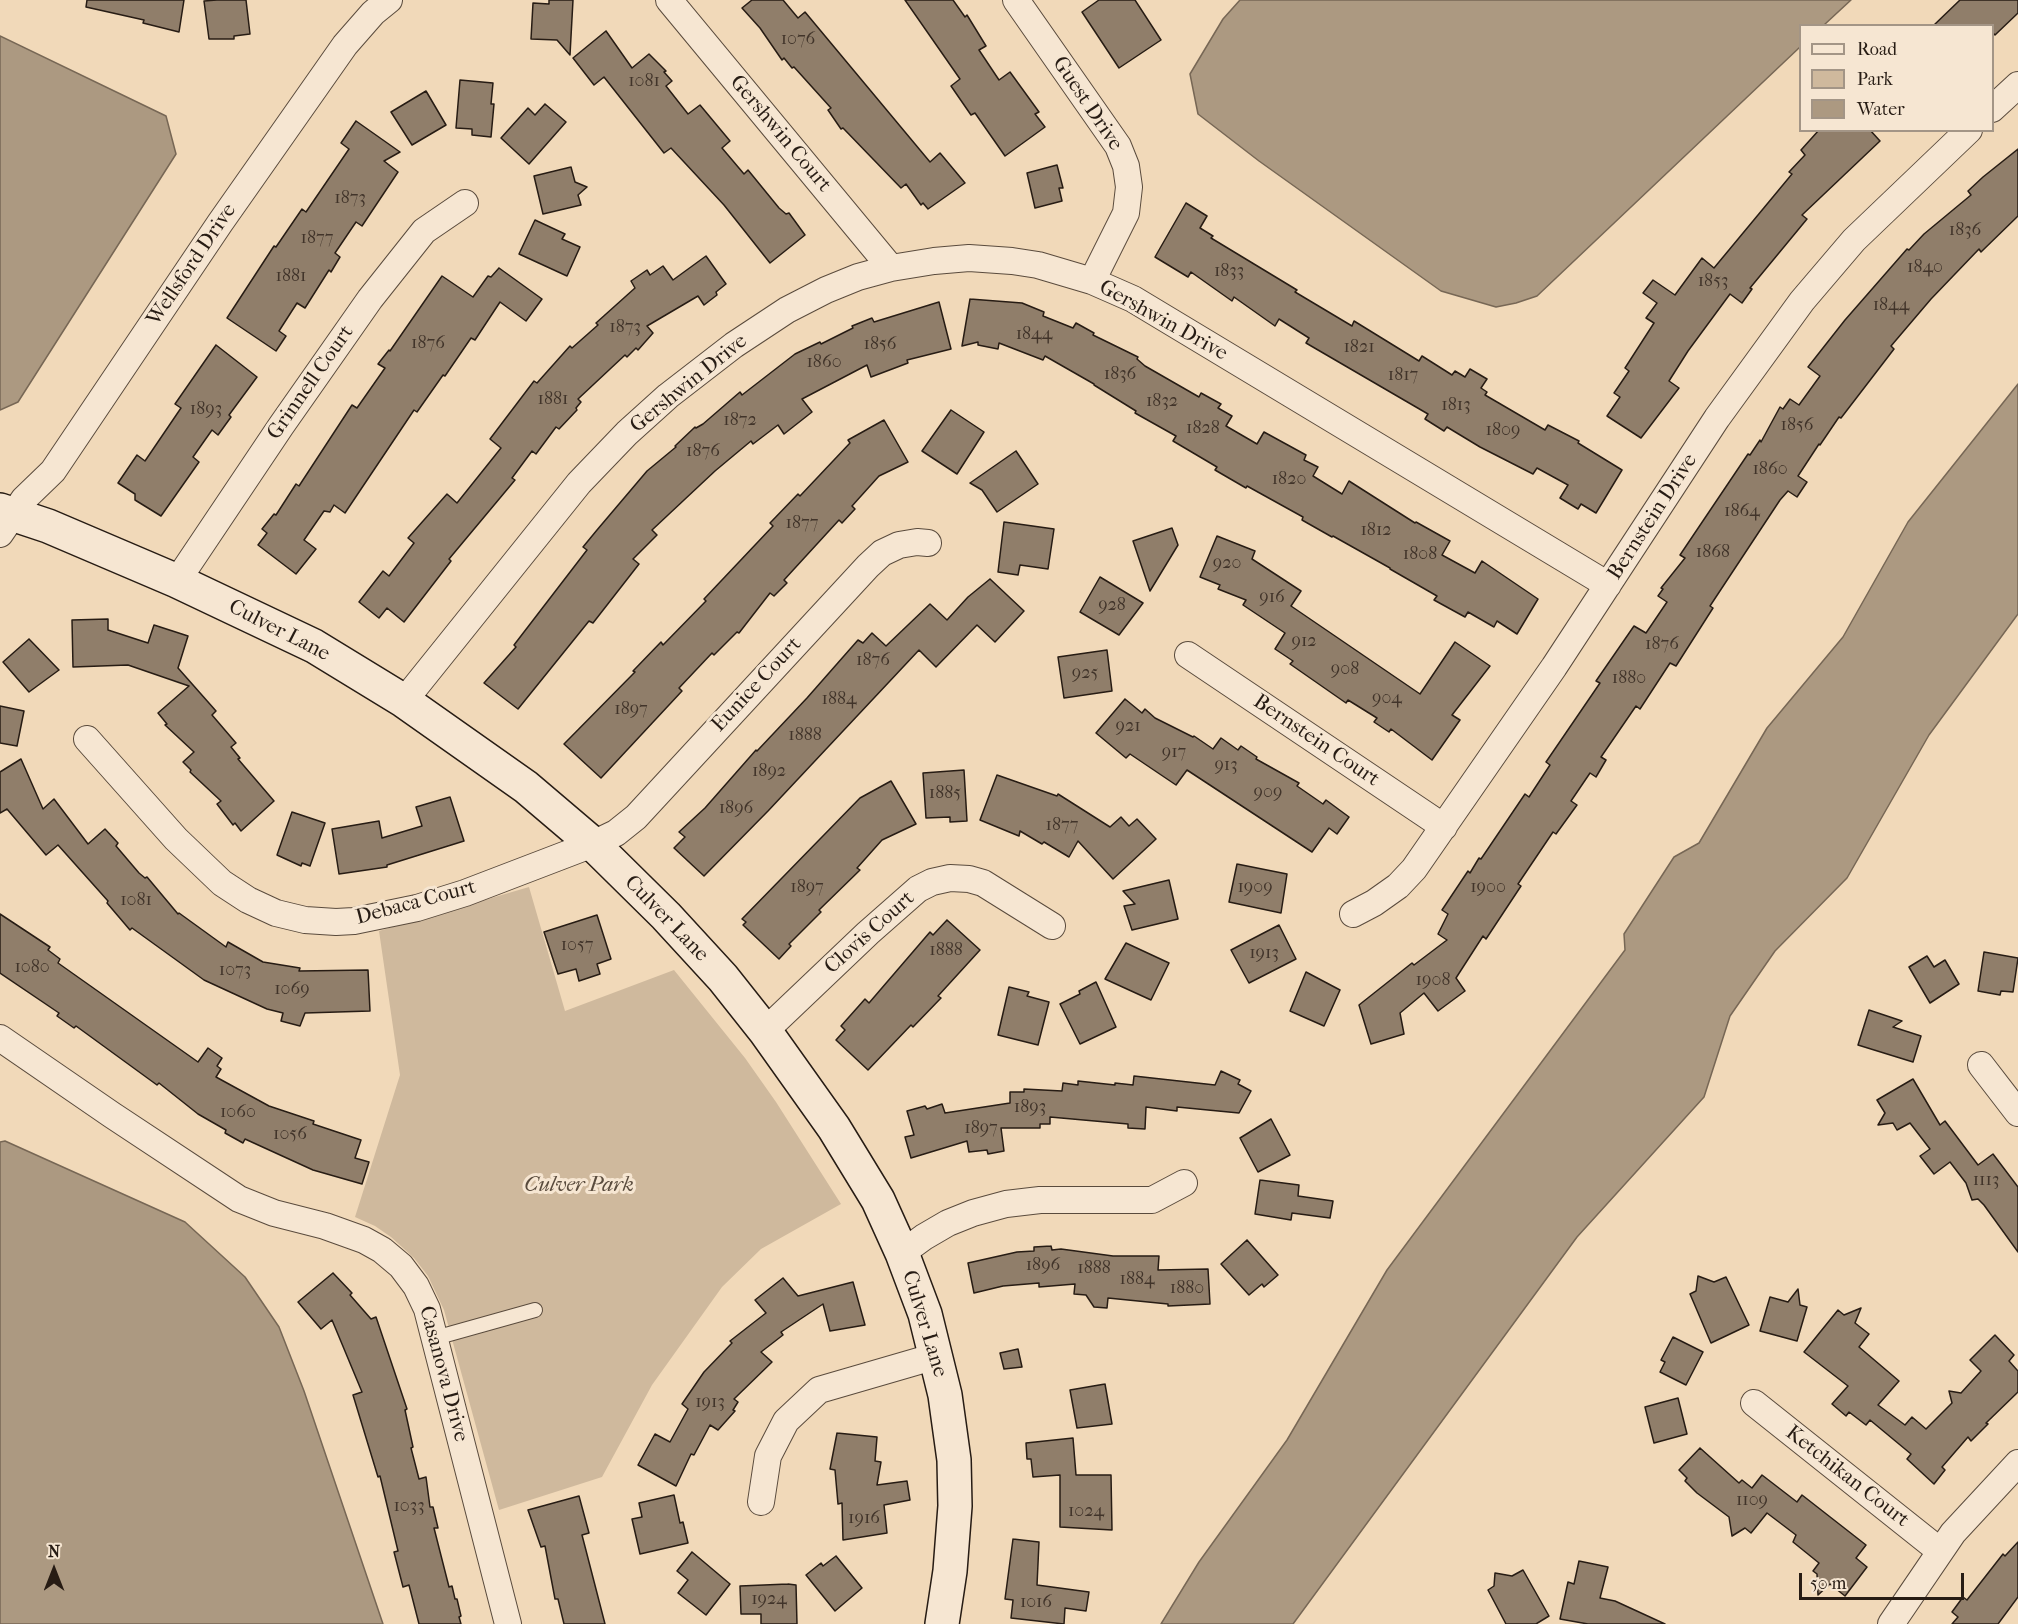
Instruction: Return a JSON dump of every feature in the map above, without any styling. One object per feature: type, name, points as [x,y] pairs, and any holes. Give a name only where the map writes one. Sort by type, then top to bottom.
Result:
[{"type":"street","name":"Wellsford Drive","points":[[5,519],[53,471],[220,223],[345,45],[389,0]]},
{"type":"street","name":"Gershwin Court","points":[[669,0],[891,268]]},
{"type":"street","name":"Guest Drive","points":[[1016,0],[1118,146],[1126,166],[1129,187],[1126,213],[1092,281]]},
{"type":"street","points":[[1994,107],[2018,85]]},
{"type":"street","name":"Bernstein Drive","points":[[1353,914],[1398,886],[1414,869],[1608,585],[1717,418],[1802,301],[1854,240],[1968,132]]},
{"type":"street","name":"Grinnell Court","points":[[177,581],[370,299],[424,231],[465,203]]},
{"type":"street","name":"Gershwin Drive","points":[[404,701],[579,483],[627,433],[668,396],[734,345],[787,310],[826,290],[858,277],[891,268],[934,261],[969,258],[1038,265],[1092,281],[1133,299],[1608,585]]},
{"type":"street","name":"Culver Lane","points":[[5,519],[48,526],[177,581],[314,646],[404,701],[526,787],[593,844],[666,915],[723,978],[765,1031],[834,1128],[878,1200],[902,1253],[925,1314],[945,1395],[954,1461],[955,1506],[950,1571],[942,1624]]},
{"type":"street","name":"Eunice Court","points":[[593,844],[616,833],[636,817],[788,651],[882,553],[899,545],[928,543]]},
{"type":"street","name":"Bernstein Court","points":[[1188,655],[1444,827]]},
{"type":"street","name":"Debaca Court","points":[[87,739],[176,839],[222,883],[248,900],[276,913],[305,920],[354,921],[417,908],[465,893],[593,844]]},
{"type":"street","name":"Clovis Court","points":[[765,1031],[868,933],[918,889],[932,882],[950,878],[969,879],[983,883],[1052,927]]},
{"type":"street","name":"Casanova Drive","points":[[0,1038],[239,1199],[274,1213],[326,1226],[364,1240],[382,1250],[401,1266],[416,1286],[427,1308],[508,1624]]},
{"type":"street","points":[[1981,1065],[2018,1113]]},
{"type":"street","points":[[902,1253],[948,1223],[1006,1204],[1040,1200],[1152,1200],[1184,1183]]},
{"type":"street","points":[[761,1502],[768,1456],[786,1421],[819,1390],[936,1356]]},
{"type":"street","name":"Ketchikan Court","points":[[1754,1403],[1940,1551]]},
{"type":"street","points":[[1890,1624],[1953,1533],[2018,1463]]},
{"type":"lane","points":[[435,1338],[535,1310]]},
{"type":"green space","name":"Culver Park","points":[[529,887],[565,1011],[674,970],[745,1058],[841,1204],[761,1249],[722,1287],[652,1385],[602,1477],[499,1510],[444,1310],[428,1276],[414,1258],[391,1237],[375,1226],[355,1217],[400,1075],[379,931]]},
{"type":"water","points":[[1240,0],[1851,0],[1825,24],[1799,24],[1799,48],[1537,296],[1496,307],[1441,291],[1259,161],[1198,114],[1190,74],[1223,19]]},
{"type":"water","points":[[0,36],[166,116],[176,154],[18,402],[0,410]]},
{"type":"water","points":[[2018,384],[2018,614],[1929,735],[1847,878],[1775,951],[1730,1016],[1704,1097],[1577,1237],[1293,1624],[1161,1624],[1199,1562],[1287,1440],[1387,1270],[1625,950],[1624,934],[1674,857],[1699,843],[1767,728],[1843,637],[1908,522]]},
{"type":"water","points":[[5,1141],[185,1222],[245,1277],[279,1327],[304,1391],[383,1624],[0,1624],[0,1142]]},
{"type":"building","points":[[87,0],[184,0],[179,32],[143,23],[144,20],[86,7]]},
{"type":"building","points":[[246,0],[250,34],[234,36],[234,39],[209,39],[204,1]]},
{"type":"building","points":[[549,0],[573,0],[570,55],[557,40],[531,39],[533,3],[549,4]]},
{"type":"building","points":[[752,0],[783,0],[798,18],[805,12],[930,162],[940,153],[965,183],[928,209],[923,203],[921,205],[906,184],[901,188],[843,128],[841,129],[828,110],[831,108],[794,67],[792,68],[784,58],[782,60],[760,28],[742,8]]},
{"type":"building","points":[[905,0],[953,0],[965,17],[967,15],[986,46],[979,50],[999,80],[1010,72],[1039,112],[1035,114],[1045,127],[1005,156],[975,113],[971,115],[951,86],[960,79]]},
{"type":"building","points":[[1099,0],[1135,0],[1161,40],[1119,68],[1082,12]]},
{"type":"building","points":[[1960,0],[2018,0],[2018,13],[1995,35],[1994,24],[1935,24]]},
{"type":"building","points":[[606,31],[632,68],[649,54],[666,71],[664,72],[672,81],[666,86],[688,114],[700,105],[730,141],[722,148],[744,174],[748,170],[779,208],[786,214],[789,213],[805,235],[770,263],[724,205],[671,148],[664,153],[604,77],[594,85],[573,58]]},
{"type":"building","points":[[460,80],[493,83],[491,137],[472,135],[472,129],[456,128]]},
{"type":"building","points":[[426,91],[446,125],[412,145],[391,112]]},
{"type":"building","points":[[545,104],[566,122],[529,164],[501,138],[528,108],[535,115]]},
{"type":"building","points":[[356,121],[400,152],[384,161],[398,172],[362,226],[356,222],[335,253],[340,257],[305,308],[297,303],[279,331],[286,336],[276,351],[227,318],[274,246],[276,247],[302,209],[306,212],[349,149],[341,143]]},
{"type":"building","points":[[1817,132],[1872,132],[1880,141],[1802,215],[1807,219],[1750,288],[1752,289],[1742,303],[1730,294],[1669,381],[1679,388],[1641,438],[1607,416],[1620,397],[1614,393],[1629,371],[1625,368],[1654,323],[1646,318],[1657,303],[1643,293],[1653,280],[1675,295],[1702,258],[1714,268],[1792,174],[1789,172],[1805,155],[1801,150]]},
{"type":"building","points":[[2018,149],[2018,216],[1981,252],[1979,249],[1931,299],[1891,346],[1894,349],[1819,444],[1798,476],[1807,482],[1797,497],[1788,491],[1780,500],[1710,606],[1713,608],[1676,666],[1670,663],[1640,709],[1636,706],[1601,757],[1606,760],[1596,777],[1590,773],[1571,801],[1577,805],[1556,834],[1553,832],[1518,884],[1521,886],[1486,939],[1483,936],[1456,978],[1465,991],[1438,1011],[1424,993],[1400,1013],[1404,1034],[1371,1044],[1359,1005],[1412,963],[1414,965],[1447,940],[1438,934],[1448,914],[1442,910],[1468,871],[1470,873],[1479,858],[1481,859],[1525,794],[1529,797],[1550,765],[1546,762],[1600,683],[1596,681],[1634,626],[1646,633],[1667,602],[1658,596],[1663,589],[1661,588],[1685,558],[1680,555],[1748,454],[1750,455],[1760,440],[1761,442],[1780,407],[1783,409],[1790,399],[1799,405],[1820,376],[1808,367],[1845,320],[1907,249],[1909,250],[1924,234],[1971,195],[1968,191]]},
{"type":"building","points":[[1057,165],[1063,188],[1059,188],[1062,201],[1035,208],[1027,173]]},
{"type":"building","points":[[571,167],[575,182],[587,187],[578,195],[581,205],[543,214],[534,176]]},
{"type":"building","points":[[1186,203],[1207,216],[1200,228],[1213,236],[1211,238],[1297,290],[1295,292],[1352,326],[1354,321],[1419,361],[1422,356],[1452,375],[1455,371],[1465,377],[1470,369],[1487,379],[1481,388],[1487,392],[1485,395],[1545,430],[1548,425],[1579,441],[1578,443],[1622,470],[1596,513],[1581,504],[1578,509],[1560,498],[1568,485],[1537,468],[1533,474],[1447,427],[1444,431],[1425,419],[1428,414],[1306,343],[1309,338],[1279,319],[1275,326],[1234,297],[1232,301],[1191,272],[1188,277],[1155,257]]},
{"type":"building","points":[[535,220],[565,234],[562,239],[580,247],[567,276],[519,254]]},
{"type":"building","points":[[706,256],[726,284],[716,292],[717,295],[704,305],[698,296],[647,326],[653,333],[638,350],[636,348],[627,357],[625,355],[578,399],[581,402],[577,410],[559,429],[556,427],[536,454],[532,451],[512,478],[515,480],[449,559],[451,561],[404,622],[387,608],[379,618],[359,602],[383,571],[389,576],[414,543],[408,538],[447,494],[457,503],[501,448],[490,439],[534,381],[537,383],[570,346],[572,348],[598,325],[596,323],[635,288],[631,281],[647,270],[650,275],[663,266],[673,280]]},
{"type":"building","points":[[499,268],[542,299],[526,321],[500,302],[475,340],[471,338],[417,412],[414,410],[345,513],[334,505],[330,512],[324,511],[304,540],[316,549],[296,574],[258,545],[267,533],[262,529],[274,514],[276,515],[296,484],[299,486],[352,405],[357,408],[385,368],[378,364],[390,351],[442,276],[473,297],[488,276],[491,277]]},
{"type":"building","points":[[970,299],[1022,303],[1044,312],[1043,316],[1073,328],[1076,323],[1094,333],[1093,335],[1138,357],[1137,359],[1145,366],[1199,397],[1201,393],[1221,404],[1218,408],[1232,416],[1226,426],[1257,444],[1264,432],[1306,455],[1304,460],[1318,467],[1313,476],[1342,494],[1349,481],[1415,523],[1450,541],[1442,555],[1475,573],[1482,561],[1538,599],[1517,634],[1497,621],[1494,627],[1468,612],[1465,617],[1434,600],[1437,596],[1390,568],[1302,520],[1303,517],[1215,470],[1217,467],[1173,441],[1176,436],[1045,356],[1043,360],[999,343],[998,349],[978,345],[978,342],[962,346]]},
{"type":"building","points":[[939,302],[951,349],[907,360],[908,363],[871,377],[867,365],[802,399],[812,412],[784,434],[778,425],[753,444],[751,441],[652,530],[657,535],[633,559],[639,564],[593,623],[589,621],[518,709],[484,683],[516,647],[514,645],[587,550],[583,547],[597,530],[647,471],[676,447],[695,427],[703,424],[740,392],[742,395],[795,354],[820,342],[821,344],[853,328],[852,326],[872,318],[874,322]]},
{"type":"building","points":[[216,345],[257,377],[229,415],[231,417],[218,435],[212,430],[193,457],[199,462],[161,516],[135,500],[135,494],[118,483],[137,455],[145,461],[181,408],[175,404]]},
{"type":"building","points":[[951,410],[984,432],[957,474],[922,451]]},
{"type":"building","points":[[884,420],[908,462],[879,476],[852,506],[855,509],[842,523],[839,520],[784,580],[787,583],[774,596],[770,593],[739,633],[737,632],[714,655],[712,653],[679,688],[682,691],[601,778],[564,744],[635,672],[633,671],[661,642],[663,645],[706,601],[704,599],[773,526],[770,523],[798,494],[800,496],[850,443],[848,440]]},
{"type":"building","points":[[1016,451],[1038,484],[997,512],[982,490],[970,483]]},
{"type":"building","points":[[1004,522],[1054,529],[1048,569],[1020,565],[1018,575],[998,572]]},
{"type":"building","points":[[1172,528],[1178,545],[1150,591],[1133,541]]},
{"type":"building","points":[[1217,536],[1255,551],[1252,559],[1301,591],[1291,606],[1420,694],[1455,642],[1490,666],[1452,715],[1460,720],[1432,760],[1391,729],[1389,732],[1374,722],[1377,718],[1348,700],[1346,703],[1290,664],[1293,661],[1275,649],[1285,633],[1243,605],[1246,600],[1218,589],[1220,585],[1200,577]]},
{"type":"building","points":[[1100,577],[1143,603],[1119,635],[1080,612]]},
{"type":"building","points":[[990,579],[1024,611],[995,642],[977,625],[936,667],[919,650],[704,876],[674,848],[685,837],[679,832],[705,808],[858,640],[863,643],[872,633],[886,646],[930,604],[947,620],[968,597]]},
{"type":"building","points":[[108,619],[108,630],[148,643],[154,625],[188,636],[178,668],[216,711],[212,715],[236,743],[231,747],[240,758],[238,759],[274,801],[241,831],[235,823],[233,825],[217,804],[221,801],[190,772],[191,770],[183,762],[194,752],[165,725],[167,724],[158,713],[189,686],[128,665],[73,667],[72,620]]},
{"type":"building","points":[[29,639],[59,670],[29,692],[3,662]]},
{"type":"building","points":[[1107,650],[1112,691],[1064,698],[1058,657]]},
{"type":"building","points":[[1125,699],[1142,713],[1145,709],[1155,718],[1194,736],[1213,749],[1221,738],[1238,750],[1241,746],[1257,757],[1256,759],[1299,783],[1297,786],[1323,804],[1326,800],[1349,817],[1337,834],[1329,828],[1312,852],[1187,770],[1176,785],[1130,754],[1126,758],[1096,733]]},
{"type":"building","points":[[0,706],[24,711],[17,746],[0,743]]},
{"type":"building","points":[[21,759],[43,809],[54,799],[88,844],[105,829],[139,873],[147,877],[178,914],[226,947],[228,942],[263,962],[300,968],[299,971],[368,970],[370,1011],[305,1013],[300,1026],[281,1021],[283,1013],[267,1009],[204,980],[132,928],[130,930],[107,903],[108,901],[58,845],[46,855],[7,809],[0,813],[0,772]]},
{"type":"building","points":[[964,770],[967,821],[950,822],[950,817],[926,818],[923,773]]},
{"type":"building","points":[[997,775],[1057,796],[1058,794],[1110,827],[1121,817],[1129,826],[1137,819],[1156,839],[1113,879],[1078,841],[1069,857],[1020,831],[1019,836],[980,820]]},
{"type":"building","points":[[891,781],[916,824],[882,840],[857,868],[860,870],[819,910],[821,912],[789,944],[791,946],[779,959],[743,925],[746,922],[742,919],[860,798]]},
{"type":"building","points":[[450,797],[464,841],[387,865],[387,867],[339,874],[332,829],[379,821],[382,838],[422,826],[416,807]]},
{"type":"building","points":[[292,812],[325,823],[310,866],[302,863],[301,866],[277,855]]},
{"type":"building","points":[[1237,864],[1287,874],[1281,913],[1229,902]]},
{"type":"building","points":[[1169,880],[1178,919],[1132,930],[1124,906],[1135,904],[1123,891]]},
{"type":"building","points":[[0,914],[50,947],[48,950],[60,959],[58,963],[198,1062],[208,1048],[222,1058],[217,1066],[221,1069],[216,1077],[269,1106],[361,1140],[355,1158],[369,1162],[362,1184],[313,1170],[245,1139],[243,1143],[225,1133],[226,1130],[198,1114],[159,1083],[157,1085],[76,1026],[74,1028],[57,1016],[59,1013],[0,973]]},
{"type":"building","points":[[597,915],[611,959],[597,964],[600,974],[579,981],[576,969],[558,974],[544,932]]},
{"type":"building","points":[[947,920],[980,950],[938,996],[941,998],[913,1027],[911,1025],[868,1070],[836,1040],[845,1030],[841,1026],[865,999],[869,1003],[930,932],[933,935]]},
{"type":"building","points":[[1279,925],[1296,959],[1249,983],[1231,950]]},
{"type":"building","points":[[1126,943],[1169,963],[1151,1000],[1105,979]]},
{"type":"building","points":[[1984,952],[2018,958],[2013,992],[2001,991],[2000,995],[1978,991]]},
{"type":"building","points":[[1927,956],[1934,967],[1945,960],[1959,984],[1930,1003],[1909,967]]},
{"type":"building","points":[[1306,972],[1340,990],[1324,1026],[1290,1011]]},
{"type":"building","points":[[1096,982],[1116,1027],[1080,1044],[1060,1004],[1080,994],[1079,991]]},
{"type":"building","points":[[1009,987],[1029,992],[1027,996],[1049,1002],[1038,1045],[998,1035]]},
{"type":"building","points":[[1869,1010],[1902,1021],[1893,1027],[1921,1036],[1913,1062],[1858,1045]]},
{"type":"building","points":[[1221,1071],[1240,1080],[1238,1084],[1251,1091],[1239,1113],[1177,1107],[1177,1111],[1146,1107],[1145,1129],[1128,1128],[1128,1124],[1050,1117],[1050,1124],[1040,1124],[1040,1128],[1001,1128],[1004,1151],[988,1154],[987,1150],[969,1152],[967,1141],[911,1158],[905,1137],[914,1135],[907,1111],[925,1106],[927,1109],[942,1104],[945,1113],[1010,1103],[1010,1092],[1024,1092],[1024,1089],[1062,1091],[1063,1083],[1078,1085],[1078,1081],[1133,1085],[1134,1076],[1215,1085]]},
{"type":"building","points":[[1913,1079],[1940,1125],[1945,1121],[1978,1165],[1993,1154],[2018,1187],[2018,1252],[1984,1205],[1978,1199],[1972,1200],[1966,1183],[1950,1162],[1934,1174],[1920,1156],[1930,1149],[1910,1123],[1897,1130],[1893,1123],[1878,1125],[1885,1113],[1877,1100]]},
{"type":"building","points":[[1271,1119],[1290,1155],[1258,1172],[1240,1138]]},
{"type":"building","points":[[1260,1180],[1299,1185],[1298,1196],[1333,1201],[1330,1218],[1292,1213],[1291,1220],[1255,1214]]},
{"type":"building","points":[[1247,1240],[1278,1275],[1264,1287],[1262,1284],[1249,1295],[1221,1264]]},
{"type":"building","points":[[1051,1246],[1052,1250],[1061,1249],[1113,1256],[1159,1256],[1158,1270],[1208,1269],[1210,1304],[1168,1306],[1168,1304],[1108,1298],[1107,1308],[1094,1307],[1086,1295],[1074,1294],[1075,1284],[1039,1287],[1039,1283],[1003,1286],[974,1293],[968,1263],[1017,1252],[1034,1251],[1034,1247]]},
{"type":"building","points":[[333,1273],[352,1293],[350,1295],[371,1319],[376,1317],[407,1409],[405,1410],[413,1447],[411,1448],[419,1479],[426,1477],[430,1507],[433,1507],[438,1528],[434,1528],[449,1587],[452,1586],[455,1599],[457,1599],[461,1624],[419,1624],[409,1585],[403,1587],[394,1552],[398,1551],[380,1476],[378,1477],[353,1395],[362,1392],[332,1320],[321,1329],[298,1302]]},
{"type":"building","points":[[1698,1276],[1714,1282],[1726,1277],[1749,1325],[1711,1343],[1690,1294],[1696,1291]]},
{"type":"building","points":[[783,1278],[798,1296],[853,1282],[865,1325],[830,1331],[823,1304],[781,1332],[783,1335],[761,1352],[772,1362],[734,1399],[738,1402],[733,1410],[735,1411],[718,1430],[710,1425],[694,1455],[691,1454],[676,1486],[638,1465],[655,1434],[670,1442],[688,1409],[682,1404],[704,1372],[732,1343],[730,1341],[766,1313],[755,1300]]},
{"type":"building","points":[[1798,1289],[1800,1305],[1807,1307],[1797,1341],[1760,1331],[1770,1297],[1788,1302]]},
{"type":"building","points":[[1861,1308],[1855,1323],[1869,1334],[1859,1347],[1899,1381],[1878,1405],[1905,1425],[1912,1417],[1926,1429],[1952,1403],[1949,1391],[1961,1393],[1981,1371],[1970,1360],[1995,1335],[2014,1355],[2009,1361],[2018,1371],[2018,1392],[1971,1441],[1968,1437],[1942,1467],[1945,1470],[1934,1484],[1907,1459],[1911,1454],[1870,1420],[1866,1425],[1849,1412],[1846,1416],[1832,1404],[1848,1386],[1804,1352],[1838,1310],[1844,1315]]},
{"type":"building","points":[[1673,1337],[1703,1352],[1686,1385],[1660,1372],[1665,1362],[1661,1360]]},
{"type":"building","points":[[1018,1349],[1022,1367],[1004,1369],[1000,1353]]},
{"type":"building","points":[[1105,1384],[1112,1424],[1077,1428],[1070,1390]]},
{"type":"building","points":[[1678,1398],[1687,1434],[1654,1443],[1645,1407]]},
{"type":"building","points":[[837,1433],[877,1437],[875,1461],[881,1462],[877,1485],[907,1481],[910,1500],[884,1505],[887,1533],[843,1540],[842,1503],[838,1504],[835,1470],[830,1469]]},
{"type":"building","points":[[1073,1438],[1076,1475],[1111,1475],[1112,1530],[1060,1527],[1060,1475],[1033,1477],[1031,1459],[1027,1459],[1026,1443]]},
{"type":"building","points":[[1700,1448],[1739,1483],[1742,1480],[1752,1488],[1762,1475],[1797,1502],[1802,1495],[1866,1545],[1856,1558],[1867,1567],[1845,1596],[1830,1584],[1818,1595],[1817,1574],[1813,1571],[1819,1563],[1793,1542],[1796,1535],[1767,1513],[1751,1533],[1745,1528],[1732,1536],[1729,1517],[1697,1493],[1685,1481],[1687,1478],[1679,1470]]},
{"type":"building","points":[[674,1495],[680,1523],[683,1522],[688,1543],[640,1554],[632,1519],[642,1517],[639,1503]]},
{"type":"building","points":[[579,1496],[589,1533],[582,1535],[605,1624],[564,1624],[558,1599],[555,1599],[545,1546],[541,1547],[528,1510]]},
{"type":"building","points":[[1013,1539],[1039,1542],[1037,1585],[1089,1592],[1086,1611],[1065,1608],[1064,1624],[1011,1618],[1013,1600],[1005,1599]]},
{"type":"building","points":[[2018,1542],[2018,1597],[1998,1624],[1952,1624],[1958,1617],[1952,1612],[1963,1597],[1967,1600],[2003,1554],[2005,1556]]},
{"type":"building","points":[[692,1552],[730,1584],[706,1615],[678,1593],[688,1580],[677,1571]]},
{"type":"building","points":[[836,1556],[862,1588],[835,1611],[806,1575],[821,1563],[823,1566]]},
{"type":"building","points":[[1579,1561],[1608,1567],[1600,1598],[1615,1601],[1665,1624],[1588,1624],[1560,1619],[1568,1582],[1574,1584]]},
{"type":"building","points":[[1523,1570],[1549,1616],[1536,1624],[1506,1624],[1488,1590],[1494,1586],[1495,1573],[1512,1576]]},
{"type":"building","points":[[796,1585],[797,1624],[761,1624],[761,1614],[741,1614],[740,1586]]}]
